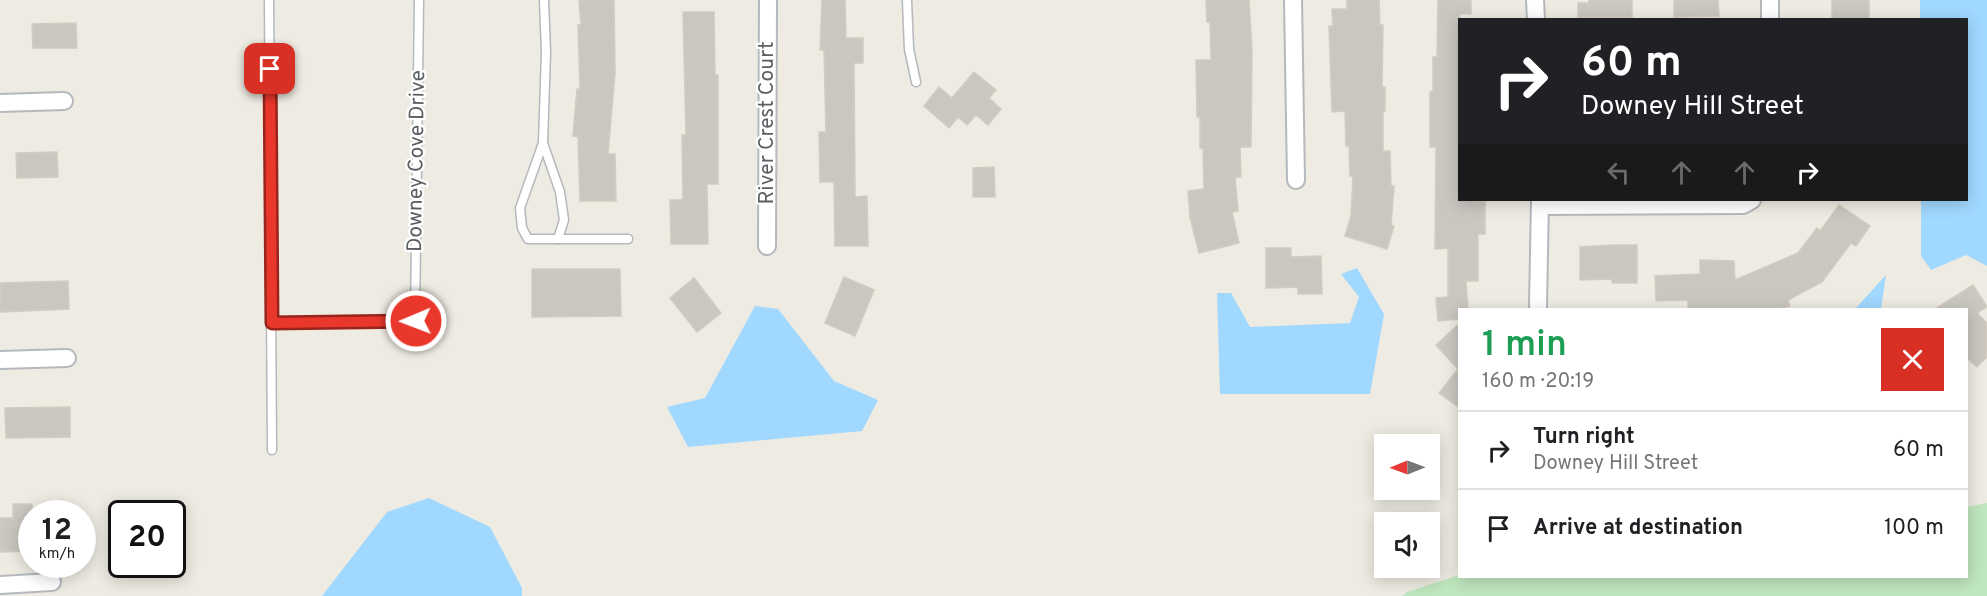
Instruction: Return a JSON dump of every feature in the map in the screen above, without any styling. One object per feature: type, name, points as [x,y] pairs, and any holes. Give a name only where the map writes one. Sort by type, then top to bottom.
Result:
[{"type":"street","name":"River Crest Court","points":[[767,246],[768,0]]},
{"type":"street","points":[[1293,0],[1296,180]]},
{"type":"street","points":[[1535,0],[1536,18]]},
{"type":"street","points":[[1770,0],[1770,18]]},
{"type":"street","points":[[0,103],[64,101]]},
{"type":"street","points":[[1538,306],[1540,203],[1743,205],[1750,201]]},
{"type":"street","points":[[0,360],[67,357]]},
{"type":"street","points":[[0,585],[52,582]]},
{"type":"lane","points":[[270,0],[272,450]]},
{"type":"lane","name":"Downey Cove Drive","points":[[272,323],[416,321],[419,0]]},
{"type":"lane","points":[[544,0],[546,52],[543,143],[520,208],[522,228],[528,239],[628,239]]},
{"type":"lane","points":[[908,0],[909,49],[916,82]]},
{"type":"lane","points":[[543,143],[560,192],[564,220],[558,239]]},
{"type":"green space","points":[[1987,503],[1987,596],[1402,596],[1407,592],[1458,575],[1458,578],[1968,578],[1968,507]]},
{"type":"water","points":[[1920,0],[1987,0],[1987,266],[1966,255],[1931,270],[1921,256],[1921,201],[1968,201],[1968,18],[1920,18]]},
{"type":"water","points":[[1357,268],[1384,314],[1370,394],[1220,394],[1217,293],[1231,293],[1250,327],[1350,323],[1359,297],[1341,274]]},
{"type":"water","points":[[1886,275],[1881,308],[1856,308]]},
{"type":"water","points":[[755,306],[778,309],[834,381],[878,400],[862,431],[688,447],[667,407],[705,398]]},
{"type":"water","points":[[429,498],[490,527],[522,588],[522,596],[322,596],[387,512]]},
{"type":"building","points":[[579,0],[614,0],[615,73],[608,154],[615,154],[616,201],[580,201],[578,137],[573,136],[577,89],[580,89]]},
{"type":"building","points":[[822,0],[845,0],[846,38],[863,38],[863,63],[854,63],[855,197],[867,196],[868,246],[835,246],[834,182],[820,182],[819,132],[826,132],[824,50],[820,50]]},
{"type":"building","points":[[1206,0],[1249,0],[1252,51],[1251,147],[1240,147],[1241,177],[1235,177],[1238,211],[1232,212],[1239,243],[1199,253],[1190,217],[1188,191],[1204,189],[1200,117],[1197,117],[1196,60],[1211,60],[1210,22],[1207,22]]},
{"type":"building","points":[[1347,0],[1379,0],[1380,25],[1383,25],[1382,87],[1385,87],[1383,151],[1390,151],[1391,186],[1394,186],[1391,225],[1394,226],[1387,249],[1345,236],[1351,216],[1353,176],[1350,176],[1349,146],[1346,146],[1345,111],[1332,112],[1329,26],[1333,26],[1332,9],[1347,9]]},
{"type":"building","points":[[1438,0],[1471,0],[1471,14],[1460,14],[1458,18],[1458,201],[1485,202],[1485,234],[1478,234],[1478,281],[1466,281],[1468,308],[1458,308],[1458,319],[1438,321],[1436,298],[1448,297],[1448,248],[1435,249],[1436,147],[1430,147],[1430,92],[1433,91],[1433,57],[1437,57]]},
{"type":"building","points":[[1589,0],[1632,0],[1632,17],[1578,17],[1578,3],[1589,3]]},
{"type":"building","points":[[1674,0],[1718,0],[1719,16],[1674,17]]},
{"type":"building","points":[[1832,0],[1869,0],[1869,18],[1832,18]]},
{"type":"building","points":[[683,12],[714,12],[715,75],[718,75],[718,184],[707,184],[708,244],[671,244],[670,200],[683,200],[682,135],[686,135]]},
{"type":"building","points":[[76,23],[77,48],[33,48],[32,24]]},
{"type":"building","points":[[974,72],[996,90],[989,98],[1001,109],[988,125],[976,115],[967,125],[958,117],[949,128],[924,106],[939,87],[952,98]]},
{"type":"building","points":[[57,152],[58,177],[17,178],[16,153]]},
{"type":"building","points":[[994,167],[995,197],[973,197],[973,168]]},
{"type":"building","points":[[1839,205],[1870,226],[1856,246],[1851,243],[1822,282],[1788,300],[1790,306],[1784,308],[1688,308],[1688,300],[1656,301],[1655,276],[1700,274],[1700,260],[1734,261],[1735,280],[1798,253],[1817,228],[1820,231]]},
{"type":"building","points":[[1637,245],[1637,283],[1612,283],[1612,279],[1580,280],[1580,247]]},
{"type":"building","points":[[1266,248],[1291,248],[1291,257],[1321,256],[1322,294],[1298,294],[1298,287],[1266,288]]},
{"type":"building","points":[[532,269],[620,269],[621,316],[532,317]]},
{"type":"building","points":[[844,277],[874,290],[855,336],[825,323]]},
{"type":"building","points":[[694,278],[721,313],[697,332],[670,298]]},
{"type":"building","points":[[68,281],[69,309],[0,312],[0,283]]},
{"type":"building","points":[[1973,285],[1987,307],[1977,313],[1987,323],[1987,357],[1977,367],[1968,359],[1968,308],[1937,308]]},
{"type":"building","points":[[1458,325],[1458,369],[1436,345]]},
{"type":"building","points":[[1458,369],[1458,407],[1439,393]]},
{"type":"building","points":[[70,407],[70,437],[6,438],[5,408]]},
{"type":"building","points":[[13,504],[18,504],[18,551],[0,552],[0,518],[13,518]]},
{"type":"route","points":[[270,69],[272,323],[416,321]]}]
